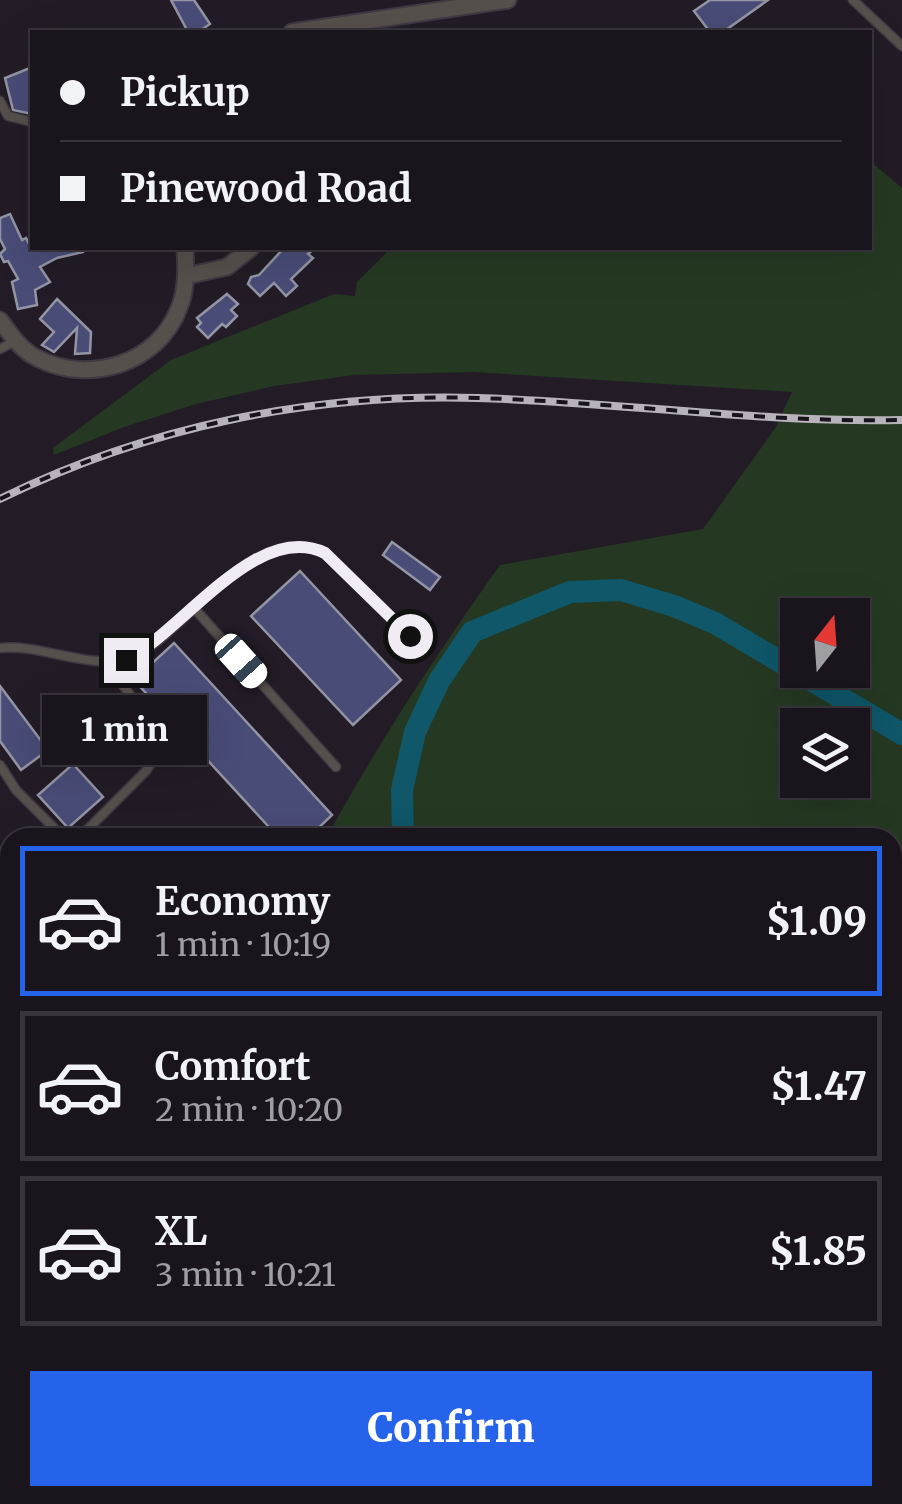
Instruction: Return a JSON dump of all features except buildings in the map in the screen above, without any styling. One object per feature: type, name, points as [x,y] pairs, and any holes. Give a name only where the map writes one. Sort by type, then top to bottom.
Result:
[{"type":"street","points":[[306,30],[508,0]]},
{"type":"street","points":[[0,320],[7,342],[62,367],[100,370],[131,362],[166,332],[180,308],[186,276],[185,250]]},
{"type":"street","points":[[186,276],[227,266],[248,250]]},
{"type":"lane","points":[[854,0],[902,46]]},
{"type":"lane","points":[[0,101],[8,116],[30,122]]},
{"type":"lane","points":[[0,648],[19,646],[106,662],[126,660],[146,650],[234,573],[283,546],[310,546],[325,553],[410,636]]},
{"type":"lane","points":[[194,608],[336,766]]},
{"type":"lane","points":[[89,828],[146,772],[156,756],[156,739],[149,721],[106,662]]},
{"type":"lane","points":[[0,765],[16,790],[54,828]]},
{"type":"green space","points":[[872,163],[902,188],[902,828],[332,828],[409,698],[500,565],[703,529],[776,427],[792,392],[474,372],[354,375],[274,386],[196,404],[54,455],[53,448],[171,360],[334,294],[355,296],[357,282],[389,250],[872,250]]},
{"type":"waterway","points":[[403,828],[402,790],[415,732],[439,681],[472,632],[570,592],[621,590],[715,623],[902,734]]},
{"type":"railway","points":[[0,499],[57,473],[173,434],[233,419],[354,401],[478,398],[796,418],[902,420]]},
{"type":"route","points":[[126,660],[146,650],[234,573],[283,546],[310,546],[325,553],[410,636]]}]
